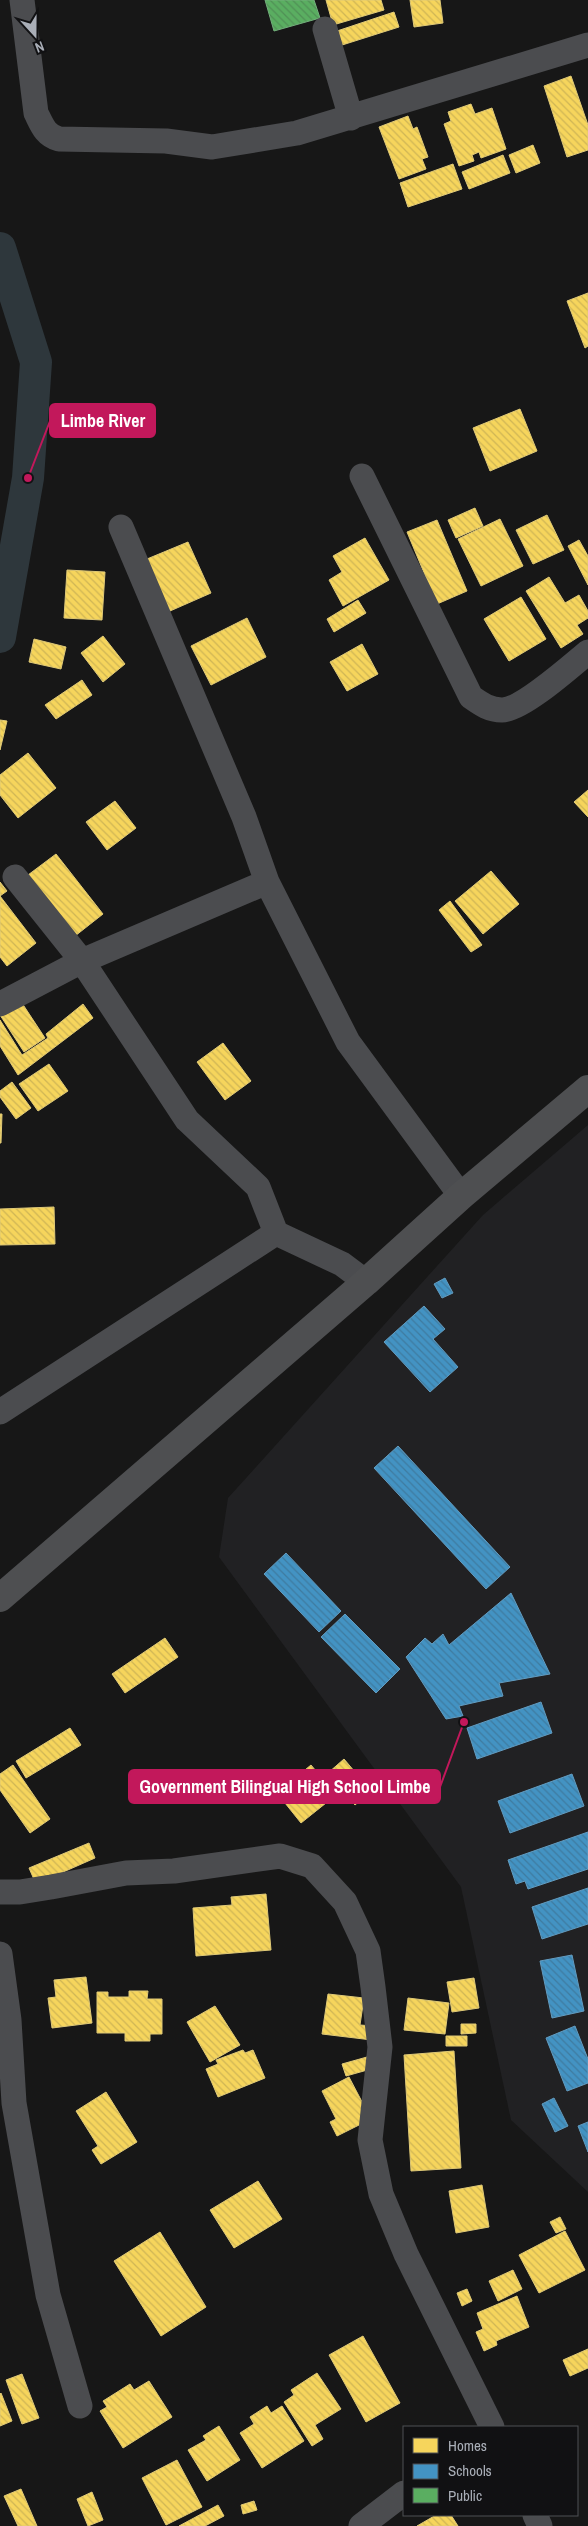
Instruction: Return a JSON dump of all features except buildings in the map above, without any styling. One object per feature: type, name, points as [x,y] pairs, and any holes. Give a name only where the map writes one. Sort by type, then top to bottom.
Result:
[{"type":"main road","points":[[0,1598],[366,1282],[461,1196],[588,1089]]},
{"type":"street","points":[[22,0],[36,113],[50,136],[59,139],[166,141],[212,146],[297,133],[588,45]]},
{"type":"street","points":[[325,29],[351,118]]},
{"type":"street","points":[[362,476],[471,697],[485,707],[504,710],[517,706],[588,652]]},
{"type":"street","points":[[121,527],[240,808],[266,882],[348,1042],[461,1196]]},
{"type":"street","points":[[15,877],[82,960],[187,1120],[258,1187],[276,1233],[342,1264],[366,1282]]},
{"type":"street","points":[[0,1004],[82,960],[266,882]]},
{"type":"street","points":[[0,1412],[276,1233]]},
{"type":"street","points":[[0,1892],[20,1892],[126,1872],[174,1871],[280,1856],[312,1866],[338,1895],[358,1926],[368,1951],[380,2047],[370,2140],[381,2194],[406,2254],[492,2426]]},
{"type":"street","points":[[0,1954],[9,2020],[14,2103],[48,2295],[80,2406]]},
{"type":"street","points":[[361,2526],[403,2494]]},
{"type":"shaded area","points":[[588,1125],[588,2192],[511,2120],[461,1887],[219,1557],[228,1498],[483,1215]]},
{"type":"waterway","points":[[0,248],[36,362],[28,478],[0,637]]},
{"type":"place","name":"Limbe River","points":[[28,478]]},
{"type":"place","name":"Government Bilingual High School Limbe","points":[[464,1722]]}]
